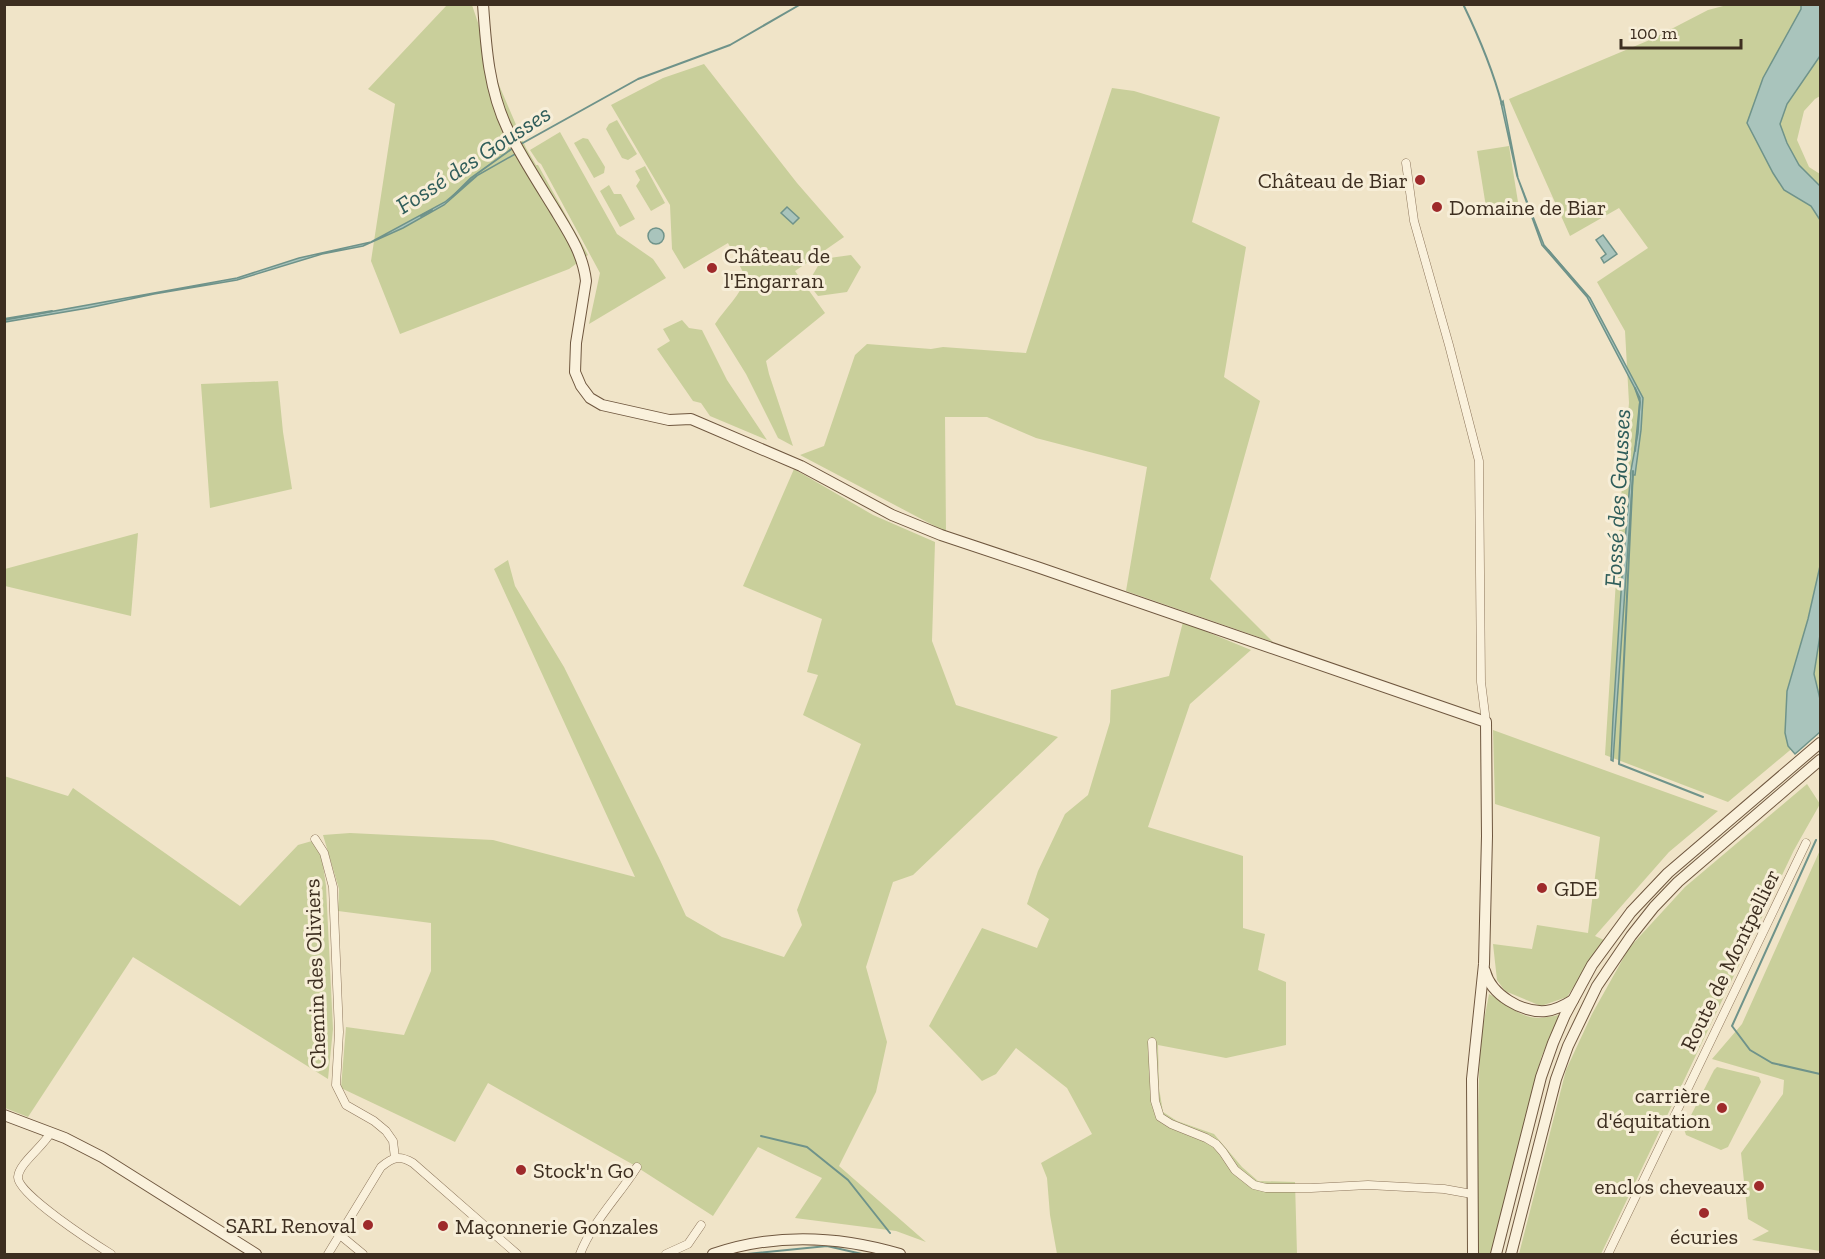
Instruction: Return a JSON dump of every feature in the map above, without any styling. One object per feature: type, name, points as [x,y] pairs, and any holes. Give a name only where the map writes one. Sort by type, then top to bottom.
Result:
[{"type":"street","points":[[483,4],[487,57],[492,84],[507,129],[574,240],[585,268],[586,281],[576,343],[575,372],[590,398],[602,405],[669,420],[691,419],[801,466],[892,515],[941,535],[1486,722]]},
{"type":"street","points":[[1406,163],[1414,221],[1479,461],[1480,682],[1486,722],[1487,836],[1484,964],[1472,1079],[1473,1254]]},
{"type":"street","points":[[1496,1254],[1541,1077],[1553,1043],[1573,999],[1592,966],[1607,943],[1645,896],[1685,857],[1821,743]]},
{"type":"street","points":[[1511,1254],[1556,1079],[1568,1046],[1597,986],[1631,936],[1678,882],[1821,760]]},
{"type":"street","name":"Chemin des Oliviers","points":[[315,838],[324,853],[333,887],[339,1032],[336,1085],[346,1104],[386,1131],[393,1141],[395,1158]]},
{"type":"street","name":"Route de Montpellier","points":[[1608,1254],[1806,843]]},
{"type":"street","points":[[1484,964],[1490,984],[1496,992],[1527,1009],[1553,1010],[1573,999]]},
{"type":"street","points":[[1480,996],[1490,984]]},
{"type":"street","points":[[1152,1042],[1155,1101],[1160,1117],[1216,1144],[1235,1170],[1254,1185],[1266,1188],[1311,1188],[1368,1185],[1444,1189],[1472,1194]]},
{"type":"street","points":[[4,1115],[51,1132],[102,1157],[256,1254]]},
{"type":"street","points":[[51,1132],[46,1142],[22,1166],[18,1176],[19,1182],[37,1202],[111,1254]]},
{"type":"street","points":[[328,1254],[381,1167],[395,1158],[405,1158],[517,1254]]},
{"type":"street","points":[[580,1254],[596,1222],[636,1167]]},
{"type":"street","points":[[666,1254],[688,1244],[701,1225]]},
{"type":"street","points":[[340,1235],[363,1254]]},
{"type":"street","points":[[713,1254],[735,1247],[771,1241],[805,1239],[852,1242],[900,1254]]},
{"type":"green space","points":[[447,5],[472,5],[499,85],[526,148],[538,165],[588,255],[569,269],[400,334],[371,261],[395,104],[368,89]]},
{"type":"green space","points":[[1727,5],[1820,5],[1820,96],[1804,111],[1797,140],[1809,167],[1820,174],[1820,725],[1728,802],[1605,755],[1629,403],[1625,331],[1597,282],[1648,248],[1619,208],[1570,236],[1509,99],[1652,39],[1708,10]]},
{"type":"green space","points":[[704,64],[797,183],[844,237],[795,271],[825,313],[766,361],[793,446],[778,438],[746,374],[715,324],[737,296],[746,278],[728,243],[684,269],[672,249],[670,205],[611,105],[663,78]]},
{"type":"green space","points":[[1112,88],[1134,91],[1220,117],[1192,222],[1246,247],[1224,377],[1260,401],[1210,579],[1273,642],[1126,591],[1147,467],[1036,438],[987,417],[945,417],[946,532],[800,455],[824,446],[855,355],[867,344],[1026,353]]},
{"type":"green space","points":[[617,120],[637,154],[628,160],[622,158],[606,129],[609,124]]},
{"type":"green space","points":[[560,132],[617,234],[653,259],[666,278],[589,324],[600,273],[541,164],[530,150]]},
{"type":"green space","points":[[583,138],[588,139],[605,167],[604,173],[594,178],[574,143]]},
{"type":"green space","points":[[1509,146],[1518,202],[1486,207],[1477,151]]},
{"type":"green space","points":[[645,166],[665,203],[651,211],[636,186],[640,180],[635,171]]},
{"type":"green space","points":[[609,185],[614,194],[621,194],[635,219],[620,227],[600,191]]},
{"type":"green space","points":[[851,255],[861,267],[847,292],[818,296],[808,283],[822,259]]},
{"type":"green space","points":[[682,320],[689,328],[702,330],[727,380],[767,440],[710,416],[701,403],[693,401],[657,349],[670,341],[663,329]]},
{"type":"green space","points":[[278,381],[292,489],[210,508],[201,384]]},
{"type":"green space","points":[[794,469],[873,515],[935,542],[932,641],[956,705],[1058,737],[913,875],[893,882],[866,967],[887,1042],[876,1092],[839,1166],[926,1242],[896,1231],[795,1218],[822,1178],[758,1147],[713,1216],[632,1164],[488,1083],[455,1142],[341,1088],[346,1027],[404,1035],[431,971],[431,923],[338,911],[339,889],[323,835],[350,833],[493,840],[635,877],[494,569],[508,560],[515,586],[564,667],[686,916],[722,937],[784,957],[802,925],[797,910],[861,744],[803,715],[818,675],[807,672],[822,619],[743,586]]},
{"type":"green space","points":[[138,533],[131,616],[5,586],[5,569]]},
{"type":"green space","points":[[1183,622],[1251,650],[1190,704],[1148,827],[1243,856],[1243,928],[1265,934],[1258,970],[1286,982],[1286,1045],[1226,1058],[1158,1045],[1159,1088],[1163,1112],[1177,1121],[1214,1134],[1242,1167],[1258,1181],[1295,1182],[1297,1254],[1057,1254],[1050,1215],[1047,1178],[1041,1163],[1092,1134],[1067,1088],[1016,1048],[996,1074],[982,1081],[929,1026],[982,928],[1037,948],[1049,919],[1027,904],[1038,871],[1065,814],[1088,795],[1110,722],[1111,690],[1169,676]]},
{"type":"green space","points":[[1493,730],[1718,811],[1669,852],[1595,936],[1604,940],[1567,997],[1541,1006],[1505,991],[1497,980],[1493,944],[1532,949],[1537,925],[1588,933],[1600,837],[1495,804]]},
{"type":"green space","points":[[4,776],[68,796],[73,788],[240,906],[298,845],[312,841],[322,858],[326,886],[333,1029],[328,1079],[133,957],[28,1117],[5,1108]]},
{"type":"green space","points":[[1807,784],[1820,804],[1794,850],[1601,1254],[1519,1254],[1566,1070],[1592,1014],[1629,948],[1685,887]]},
{"type":"green space","points":[[1820,850],[1820,1251],[1752,1240],[1769,1231],[1748,1219],[1741,1153],[1783,1094],[1784,1080],[1712,1059],[1742,1024]]},
{"type":"green space","points":[[1489,994],[1525,1015],[1539,1018],[1559,1015],[1541,1058],[1491,1254],[1478,1254],[1476,1190],[1480,1042]]},
{"type":"green space","name":"carrière d'équitation","points":[[1717,1067],[1759,1077],[1761,1082],[1728,1147],[1721,1150],[1686,1135],[1684,1129]]},
{"type":"water","points":[[1801,5],[1820,5],[1820,56],[1787,104],[1780,124],[1799,165],[1820,186],[1820,220],[1811,206],[1784,190],[1747,123],[1763,78],[1801,9]]},
{"type":"water","points":[[1503,101],[1518,178],[1544,245],[1590,298],[1643,398],[1641,430],[1635,475],[1633,475],[1613,761],[1611,760],[1613,718],[1622,577],[1640,398],[1587,297],[1542,245],[1517,176],[1501,103]]},
{"type":"water","points":[[517,153],[478,175],[444,205],[403,228],[363,246],[322,254],[237,280],[5,322],[5,320],[237,278],[299,258],[371,242],[445,202],[476,176]]},
{"type":"water","points":[[787,207],[799,218],[793,224],[781,213]]},
{"type":"water","points":[[656,228],[664,236],[656,244],[648,236]]},
{"type":"water","points":[[1603,235],[1617,254],[1604,263],[1601,258],[1606,254],[1596,240]]},
{"type":"water","points":[[1820,566],[1820,635],[1814,674],[1820,699],[1820,732],[1795,754],[1788,746],[1785,733],[1787,691],[1808,619]]},
{"type":"waterway","name":"Fossé des Gousses","points":[[521,144],[638,79],[730,45],[801,4]]},
{"type":"waterway","name":"Fossé des Gousses","points":[[1463,4],[1485,54],[1502,105]]},
{"type":"waterway","name":"Fossé des Gousses","points":[[452,197],[471,178],[513,148]]},
{"type":"waterway","name":"Fossé des Gousses","points":[[421,216],[432,210]]},
{"type":"waterway","name":"Fossé des Gousses","points":[[1548,250],[1575,282]]},
{"type":"waterway","name":"Fossé des Gousses","points":[[4,319],[52,311]]},
{"type":"waterway","name":"Fossé des Gousses","points":[[1635,388],[1640,402],[1635,451]]},
{"type":"waterway","name":"Fossé des Gousses","points":[[1633,471],[1619,764],[1703,797]]},
{"type":"waterway","name":"Fossé des Gousses","points":[[1816,840],[1732,1026],[1750,1050],[1772,1063],[1820,1074]]},
{"type":"waterway","points":[[761,1136],[807,1147],[848,1180],[890,1233]]},
{"type":"waterway","points":[[747,1254],[827,1246],[862,1254]]},
{"type":"place","name":"Château de Biar","points":[[1420,180]]},
{"type":"place","name":"Domaine de Biar","points":[[1437,207]]},
{"type":"place","name":"Château de l'Engarran","points":[[712,268]]},
{"type":"place","name":"GDE","points":[[1542,888]]},
{"type":"place","name":"carrière d'équitation","points":[[1722,1108]]},
{"type":"place","name":"Stock'n Go","points":[[521,1170]]},
{"type":"place","name":"enclos cheveaux","points":[[1759,1186]]},
{"type":"place","name":"écuries","points":[[1704,1213]]},
{"type":"place","name":"SARL Renoval","points":[[368,1225]]},
{"type":"place","name":"Maçonnerie Gonzales","points":[[443,1226]]}]
